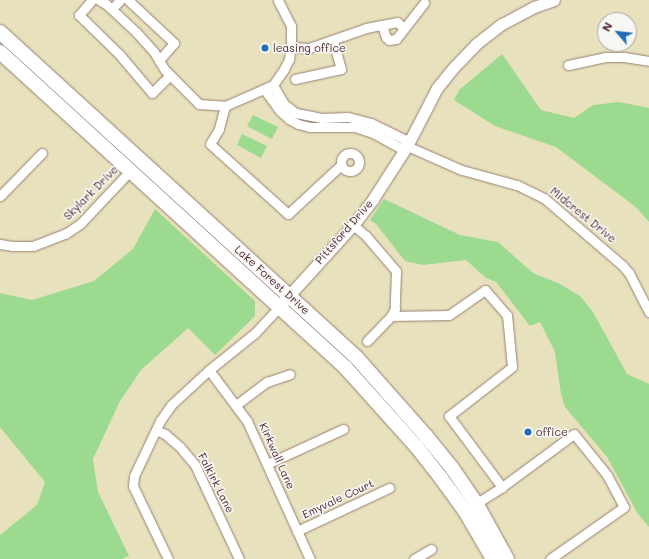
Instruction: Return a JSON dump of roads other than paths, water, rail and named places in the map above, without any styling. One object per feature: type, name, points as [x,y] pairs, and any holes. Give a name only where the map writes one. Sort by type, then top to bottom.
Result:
[{"type":"main road","name":"Lake Forest Drive","points":[[0,32],[186,203],[284,300]]},
{"type":"main road","name":"Lake Forest Drive","points":[[0,52],[130,171],[284,300],[356,357],[382,384],[426,436],[471,507],[507,559]]},
{"type":"main road","name":"Lake Forest Drive","points":[[471,507],[493,559]]},
{"type":"street","points":[[92,0],[79,15],[120,54],[152,94],[170,75]]},
{"type":"street","points":[[99,0],[112,9],[136,32],[170,75],[199,104],[225,106],[268,87],[284,69],[289,59],[291,48],[291,26],[278,0]]},
{"type":"street","points":[[112,9],[120,0]]},
{"type":"street","points":[[128,0],[174,44],[159,60]]},
{"type":"street","name":"Pittsford Drive","points":[[168,559],[133,486],[136,473],[156,430],[174,402],[209,370],[255,333],[353,224],[373,199],[407,146],[437,88],[455,66],[476,44],[502,24],[518,15],[554,0]]},
{"type":"street","points":[[382,25],[384,34],[389,40],[396,39],[424,2]]},
{"type":"street","points":[[291,48],[308,48],[333,41],[366,28],[397,22],[404,28]]},
{"type":"street","points":[[295,79],[341,69],[333,41]]},
{"type":"street","points":[[568,65],[605,57],[624,57],[649,60]]},
{"type":"street","name":"Midcrest Drive","points":[[268,87],[284,104],[296,113],[309,117],[348,117],[371,123],[404,139],[407,146],[462,170],[517,186],[544,198],[622,265],[632,278],[649,312]]},
{"type":"street","points":[[225,106],[219,129],[210,144],[288,214],[341,165]]},
{"type":"street","points":[[0,196],[42,153]]},
{"type":"street","name":"Skylark Drive","points":[[0,244],[12,246],[33,246],[65,234],[80,224],[130,171]]},
{"type":"street","points":[[353,224],[366,236],[396,271],[395,309],[391,316],[367,341]]},
{"type":"street","points":[[391,316],[449,315],[485,290],[507,315],[512,367],[448,416],[502,487]]},
{"type":"street","name":"Kirkwall Lane","points":[[209,370],[236,405],[257,439],[310,559]]},
{"type":"street","points":[[236,405],[267,382],[290,374]]},
{"type":"street","points":[[267,464],[343,429]]},
{"type":"street","name":"Falkirk Lane","points":[[156,430],[164,434],[180,447],[195,465],[239,559]]},
{"type":"street","points":[[471,507],[502,487],[574,434],[607,475],[624,507],[550,559]]},
{"type":"street","name":"Emyvale Court","points":[[297,531],[389,488]]},
{"type":"street","points":[[414,559],[431,549]]},
{"type":"place","name":"leasing office","points":[[265,48]]},
{"type":"place","name":"office","points":[[528,432]]}]
